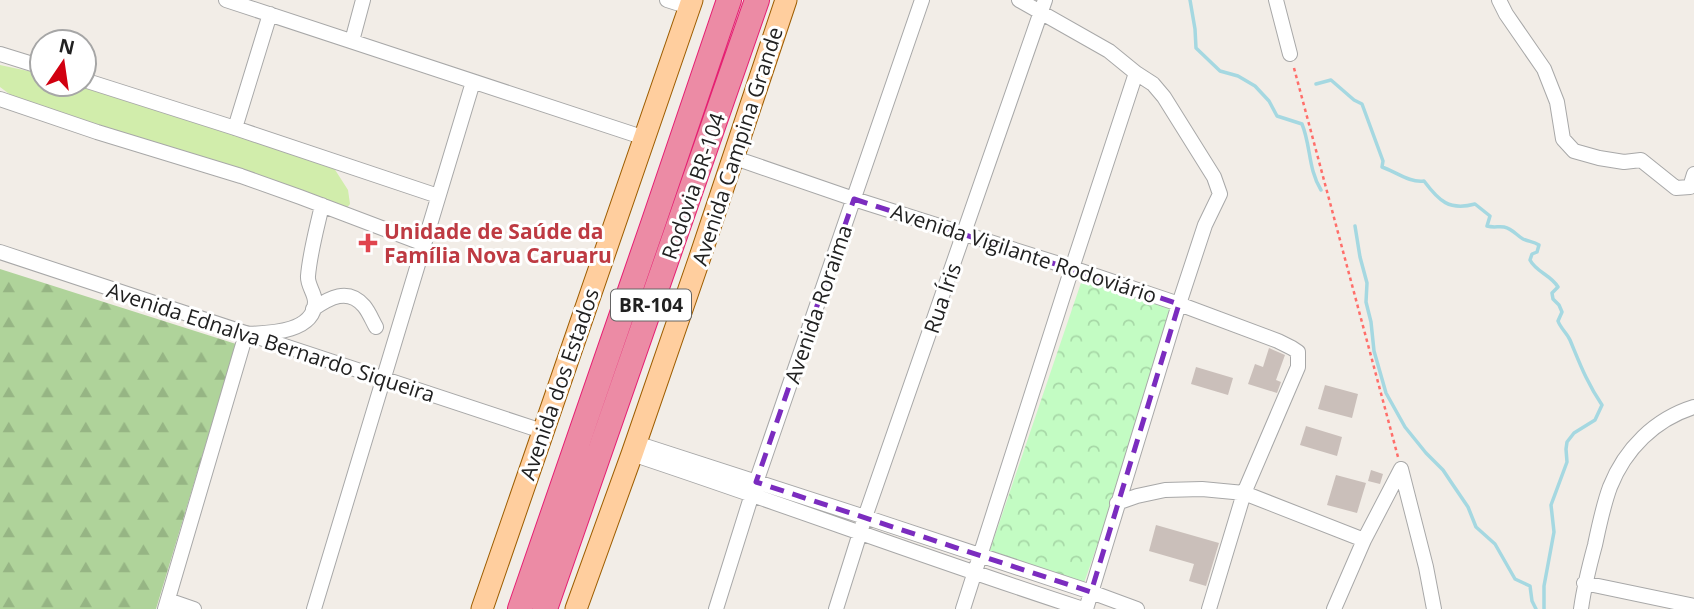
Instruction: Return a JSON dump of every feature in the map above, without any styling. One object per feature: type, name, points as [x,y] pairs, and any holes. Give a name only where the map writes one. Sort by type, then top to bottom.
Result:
[{"type":"highway","name":"Rodovia BR-104","points":[[520,609],[729,0]]},
{"type":"highway","name":"Rodovia BR-104","points":[[545,609],[757,0]]},
{"type":"main road","name":"Avenida Campina Grande","points":[[576,609],[634,449],[786,0]]},
{"type":"main road","name":"Avenida dos Estados","points":[[482,609],[690,4]]},
{"type":"street","points":[[226,0],[645,138]]},
{"type":"street","points":[[352,41],[363,0]]},
{"type":"street","points":[[667,0],[690,4]]},
{"type":"street","name":"Avenida Roraima","points":[[716,609],[754,488],[922,0]]},
{"type":"street","points":[[754,488],[860,533],[974,574],[1084,609],[1179,304],[1205,225],[1220,194],[1214,177],[1153,84],[1043,6],[1019,0]]},
{"type":"street","points":[[1276,0],[1290,54]]},
{"type":"street","points":[[1499,0],[1544,69],[1557,102],[1563,139],[1574,151],[1624,162],[1641,160],[1676,188],[1690,187],[1694,174]]},
{"type":"street","name":"Rua Íris","points":[[836,609],[865,517],[1043,6]]},
{"type":"street","points":[[235,128],[270,14]]},
{"type":"street","points":[[0,54],[28,63]]},
{"type":"street","points":[[963,609],[1136,73]]},
{"type":"street","points":[[314,609],[474,82]]},
{"type":"street","points":[[98,84],[438,197]]},
{"type":"street","points":[[0,99],[241,176],[424,244]]},
{"type":"street","name":"Avenida Vigilante Rodoviário","points":[[732,157],[1179,304],[1292,348],[1298,352],[1298,367],[1244,493]]},
{"type":"street","points":[[194,609],[167,605],[246,334],[275,332],[303,324],[313,309],[315,301],[307,279],[322,205]]},
{"type":"street","name":"Avenida Ednalva Bernardo Siqueira","points":[[0,253],[542,430]]},
{"type":"street","points":[[313,309],[329,298],[342,295],[353,298],[363,305],[376,327]]},
{"type":"street","points":[[1581,609],[1584,583],[1609,490],[1617,473],[1651,429],[1665,419],[1694,407]]},
{"type":"street","points":[[634,449],[754,488],[865,517],[1137,609]]},
{"type":"street","points":[[1334,609],[1364,540],[1401,469]]},
{"type":"street","points":[[1401,469],[1434,609]]},
{"type":"street","points":[[1117,503],[1165,490],[1202,489],[1244,493],[1364,540]]},
{"type":"street","points":[[1209,609],[1244,493]]},
{"type":"street","points":[[1584,583],[1694,606]]},
{"type":"path","points":[[1290,54],[1401,469]]},
{"type":"highlighted area","points":[[854,199],[1179,304],[1091,592],[756,482]]},
{"type":"green space","points":[[0,65],[28,71],[28,98],[98,98],[98,91],[332,165],[348,190],[350,204],[345,210],[20,102],[0,87]]},
{"type":"green space","points":[[0,269],[236,344],[156,609],[0,609]]},
{"type":"green space","points":[[1084,274],[1180,309],[1084,583],[989,553]]},
{"type":"building","points":[[1269,348],[1285,355],[1276,380],[1281,382],[1277,393],[1248,384],[1255,364],[1263,367]]},
{"type":"building","points":[[1196,367],[1233,378],[1228,395],[1191,384]]},
{"type":"building","points":[[1325,385],[1358,394],[1352,418],[1318,409]]},
{"type":"building","points":[[1306,426],[1342,437],[1337,456],[1300,445]]},
{"type":"building","points":[[1371,470],[1383,474],[1380,484],[1368,481]]},
{"type":"building","points":[[1336,475],[1366,483],[1357,513],[1327,505]]},
{"type":"building","points":[[1156,525],[1219,543],[1206,586],[1189,581],[1194,564],[1149,551]]},
{"type":"waterway","points":[[1190,0],[1196,48],[1220,71],[1238,76],[1255,86],[1269,101],[1277,116],[1302,124],[1314,174],[1321,190]]},
{"type":"waterway","points":[[1316,84],[1331,80],[1362,104],[1383,161],[1382,167],[1408,179],[1424,181],[1445,203],[1458,206],[1475,204],[1490,216],[1487,226],[1507,228],[1523,239],[1539,245],[1530,260],[1558,287],[1552,293],[1562,312],[1558,321],[1602,405],[1595,420],[1574,433],[1567,442],[1567,462],[1551,505],[1554,532],[1544,586],[1544,609]]},
{"type":"waterway","points":[[1355,226],[1367,283],[1366,302],[1374,351],[1386,393],[1405,427],[1443,470],[1468,507],[1476,527],[1495,544],[1515,579],[1530,586],[1536,609]]},
{"type":"place","name":"Unidade de Saúde da Família Nova Caruaru","points":[[368,243]]}]
